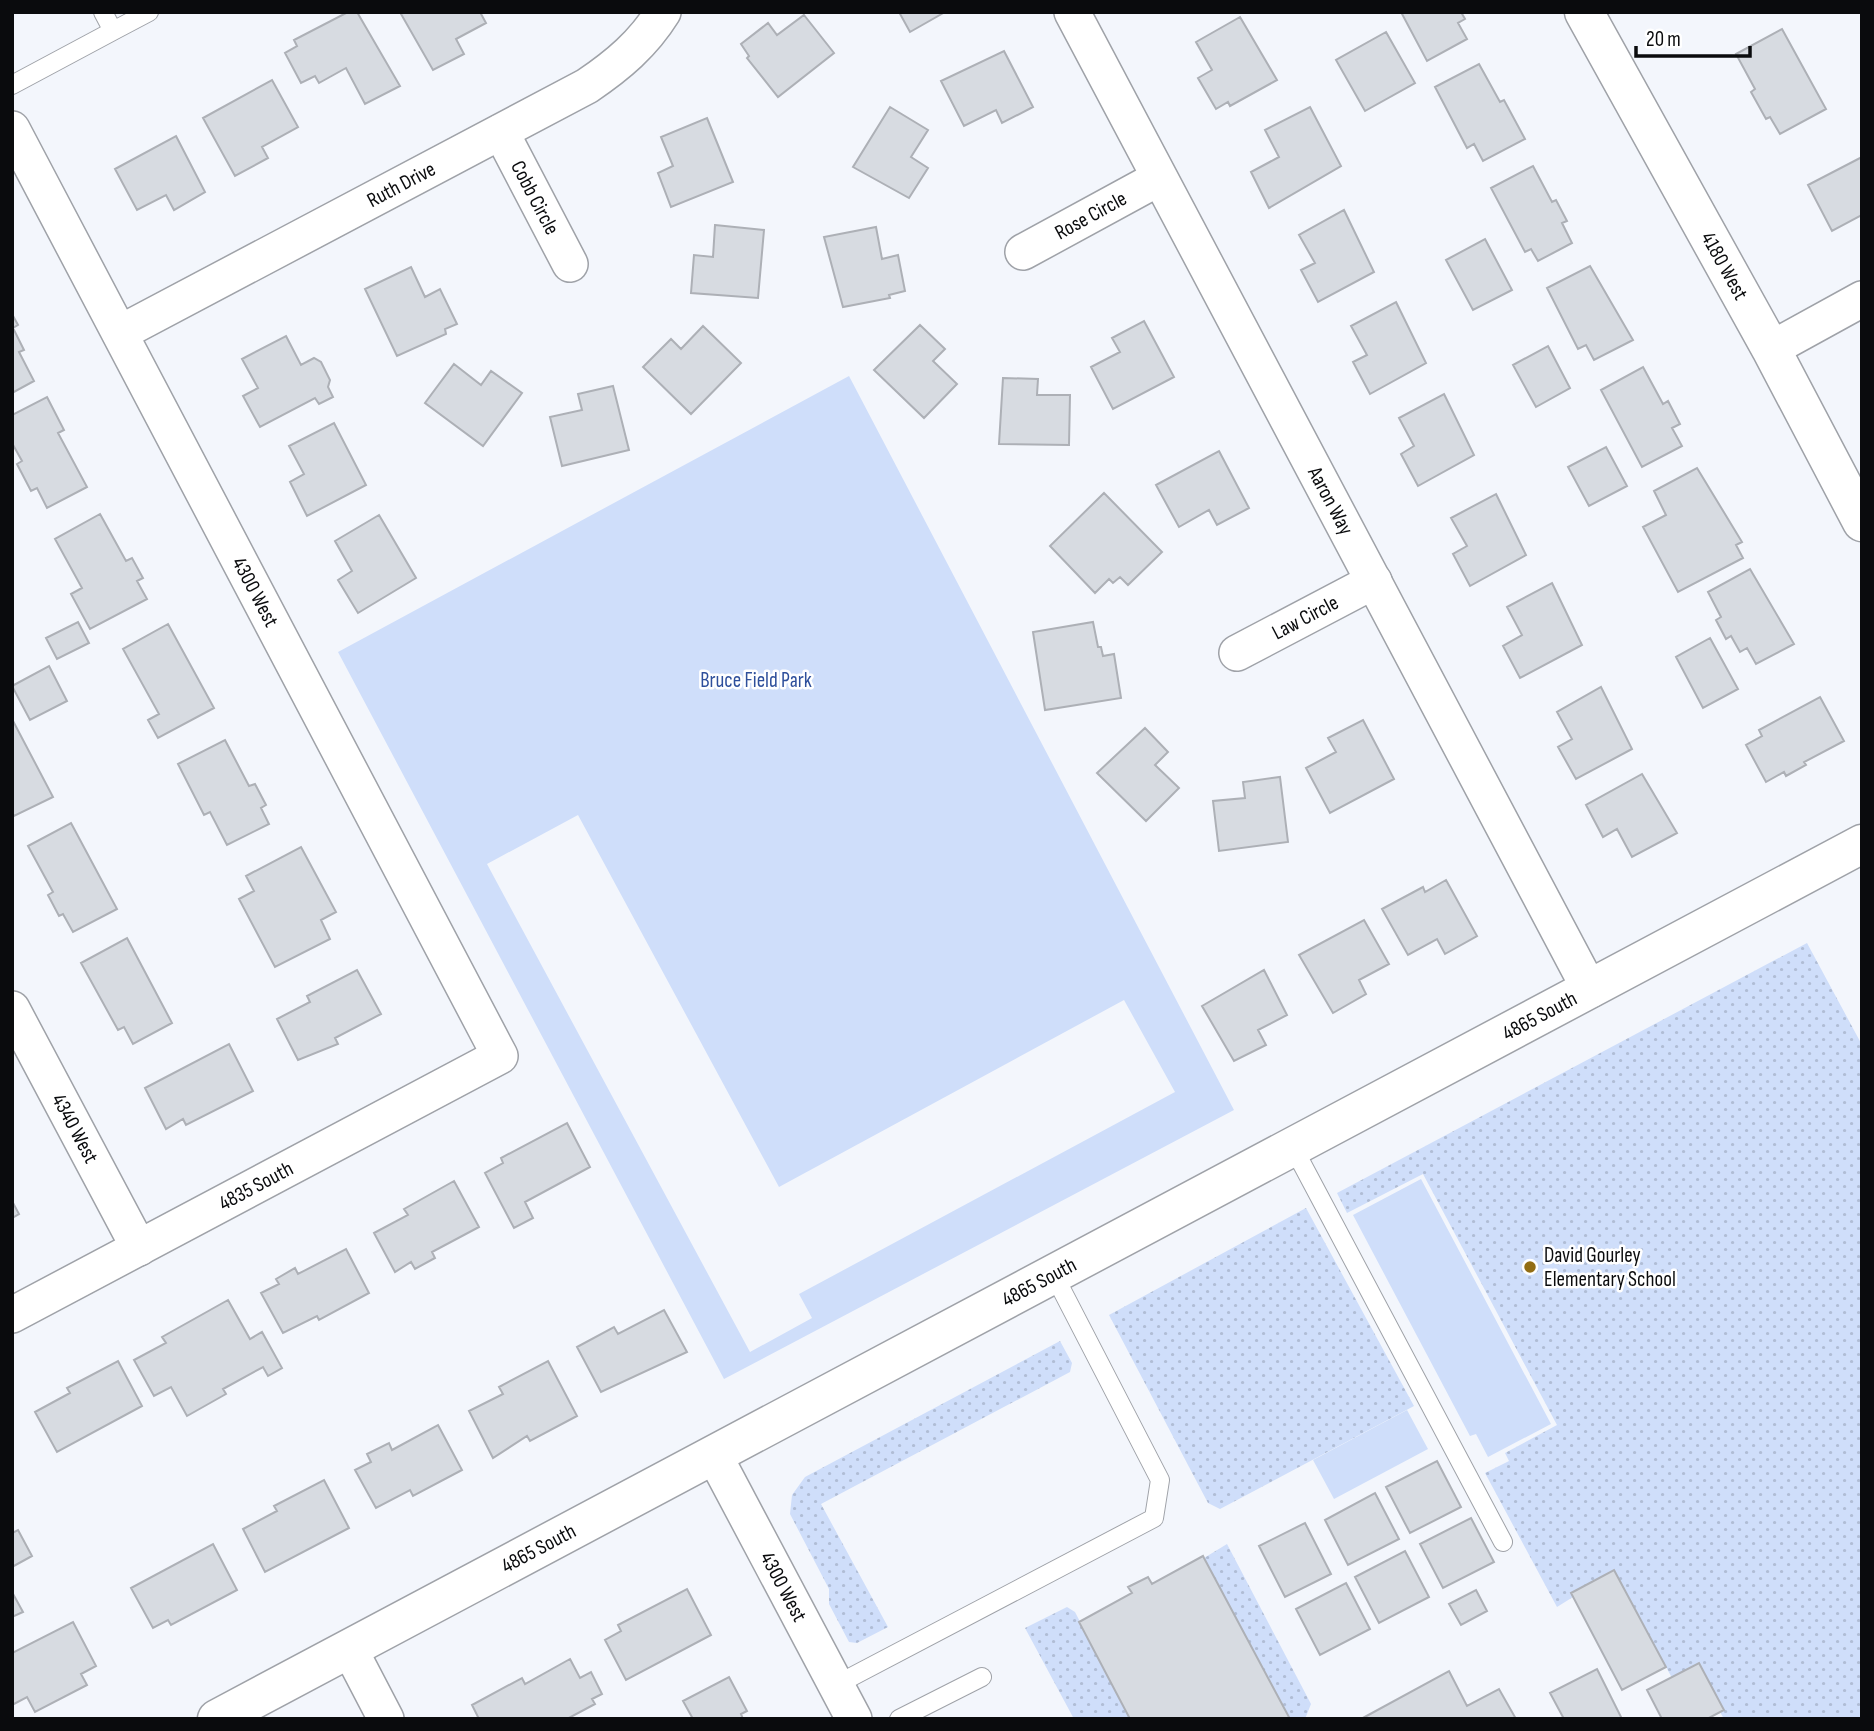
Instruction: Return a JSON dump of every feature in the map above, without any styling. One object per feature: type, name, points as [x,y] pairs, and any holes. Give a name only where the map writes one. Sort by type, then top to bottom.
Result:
[{"type":"street","name":"Ruth Drive","points":[[120,333],[587,86],[621,63],[649,35],[663,12]]},
{"type":"street","name":"Aaron Way","points":[[1072,12],[1590,990]]},
{"type":"street","name":"4180 West","points":[[1584,12],[1771,349],[1862,522]]},
{"type":"street","name":"4300 West","points":[[12,129],[500,1056]]},
{"type":"street","name":"Cobb Circle","points":[[501,132],[570,264]]},
{"type":"street","name":"Rose Circle","points":[[1023,252],[1159,178]]},
{"type":"street","points":[[1771,349],[1862,299]]},
{"type":"street","name":"Law Circle","points":[[1237,653],[1374,581]]},
{"type":"street","name":"4865 South","points":[[216,1719],[1862,844]]},
{"type":"street","name":"4340 West","points":[[12,1009],[139,1248]]},
{"type":"street","name":"4835 South","points":[[12,1315],[500,1056]]},
{"type":"street","name":"4300 West","points":[[714,1455],[854,1719]]},
{"type":"street","points":[[349,1648],[386,1719]]},
{"type":"lane","points":[[103,12],[113,31]]},
{"type":"lane","points":[[12,85],[149,12]]},
{"type":"lane","points":[[1293,1147],[1503,1542]]},
{"type":"lane","points":[[836,1685],[1154,1517],[1160,1480],[1054,1275]]},
{"type":"lane","points":[[900,1719],[982,1677]]},
{"type":"green space","name":"Bruce Field Park","points":[[849,376],[1234,1110],[724,1379],[338,652]],"holes":[[[578,815],[779,1187],[1124,1000],[1175,1092],[799,1294],[812,1318],[750,1352],[487,864]]]},
{"type":"green space","points":[[1807,943],[1862,1045],[1862,1719],[1724,1719],[1720,1712],[1723,1710],[1700,1664],[1672,1678],[1614,1570],[1571,1593],[1573,1597],[1557,1607],[1485,1473],[1509,1461],[1505,1453],[1557,1425],[1423,1174],[1347,1213],[1337,1193]]},
{"type":"green space","points":[[1421,1179],[1551,1424],[1488,1457],[1476,1434],[1470,1436],[1353,1215]]},
{"type":"green space","points":[[1306,1208],[1414,1406],[1220,1509],[1208,1503],[1109,1315]]},
{"type":"green space","points":[[1060,1341],[1072,1363],[1070,1372],[821,1504],[888,1627],[857,1643],[849,1642],[829,1604],[829,1589],[790,1514],[792,1495],[805,1477]]},
{"type":"green space","points":[[1407,1410],[1428,1449],[1334,1499],[1313,1460]]},
{"type":"green space","points":[[1227,1544],[1311,1704],[1305,1719],[1290,1719],[1204,1558]]},
{"type":"green space","points":[[1067,1607],[1075,1612],[1130,1719],[1074,1719],[1025,1628]]},
{"type":"building","points":[[348,12],[357,12],[400,86],[365,104],[346,68],[319,83],[315,76],[301,83],[285,53],[297,46],[294,40]]},
{"type":"building","points":[[480,12],[486,23],[456,39],[464,54],[433,70],[401,14]]},
{"type":"building","points":[[899,12],[945,12],[910,32]]},
{"type":"building","points":[[1401,12],[1461,12],[1465,19],[1458,23],[1467,39],[1427,61]]},
{"type":"building","points":[[804,15],[834,53],[778,97],[747,58],[749,56],[741,44],[768,23],[777,35]]},
{"type":"building","points":[[1240,17],[1277,80],[1230,106],[1228,102],[1216,109],[1198,78],[1212,70],[1196,42]]},
{"type":"building","points":[[1782,29],[1826,109],[1780,134],[1770,117],[1766,119],[1751,92],[1755,89],[1736,54]]},
{"type":"building","points":[[1386,32],[1415,83],[1365,111],[1336,60]]},
{"type":"building","points":[[1004,51],[1033,107],[1002,123],[996,110],[964,126],[941,81]]},
{"type":"building","points":[[1479,64],[1500,102],[1504,100],[1525,139],[1483,161],[1474,144],[1467,148],[1435,87]]},
{"type":"building","points":[[272,80],[298,127],[262,147],[268,158],[235,176],[203,118]]},
{"type":"building","points":[[890,107],[928,130],[911,157],[928,168],[909,198],[853,167]]},
{"type":"building","points":[[1310,107],[1341,166],[1269,208],[1251,172],[1279,157],[1265,130]]},
{"type":"building","points":[[707,118],[733,182],[671,207],[658,173],[673,166],[661,137]]},
{"type":"building","points":[[176,136],[205,192],[174,210],[166,195],[137,210],[115,169]]},
{"type":"building","points":[[1862,157],[1862,215],[1832,231],[1808,185]]},
{"type":"building","points":[[1533,166],[1552,202],[1556,200],[1567,221],[1562,223],[1572,243],[1538,261],[1531,249],[1525,252],[1491,188]]},
{"type":"building","points":[[1344,210],[1374,272],[1318,302],[1301,270],[1315,263],[1299,235]]},
{"type":"building","points":[[715,225],[764,230],[758,298],[691,293],[694,255],[713,257]]},
{"type":"building","points":[[876,227],[882,259],[898,255],[905,291],[889,295],[890,298],[843,307],[824,237]]},
{"type":"building","points":[[1485,239],[1512,290],[1473,310],[1446,260]]},
{"type":"building","points":[[1590,266],[1633,340],[1594,360],[1586,345],[1578,349],[1547,288]]},
{"type":"building","points":[[411,267],[425,297],[440,289],[457,324],[445,329],[446,334],[397,356],[365,289]]},
{"type":"building","points":[[1396,302],[1426,363],[1370,394],[1353,362],[1367,355],[1351,326]]},
{"type":"building","points":[[12,314],[18,325],[13,328],[24,350],[19,352],[34,381],[12,393]]},
{"type":"building","points":[[1144,321],[1174,377],[1113,409],[1091,367],[1120,352],[1112,338]]},
{"type":"building","points":[[920,325],[945,349],[933,361],[957,384],[924,418],[874,370]]},
{"type":"building","points":[[703,326],[741,363],[691,414],[643,367],[671,339],[681,349]]},
{"type":"building","points":[[286,336],[301,365],[314,358],[321,362],[330,380],[328,387],[333,397],[319,404],[315,398],[260,427],[243,396],[258,388],[242,359]]},
{"type":"building","points":[[1548,346],[1570,388],[1536,407],[1513,365]]},
{"type":"building","points":[[454,364],[481,385],[491,371],[522,393],[483,446],[425,403]]},
{"type":"building","points":[[1643,367],[1663,404],[1668,401],[1680,424],[1672,428],[1682,446],[1642,467],[1601,390]]},
{"type":"building","points":[[1003,378],[1038,379],[1037,395],[1070,395],[1069,445],[999,444]]},
{"type":"building","points":[[613,386],[629,450],[562,466],[550,417],[582,410],[578,394]]},
{"type":"building","points":[[1444,394],[1474,455],[1418,486],[1401,454],[1414,446],[1399,418]]},
{"type":"building","points":[[47,397],[64,430],[58,433],[87,487],[47,508],[37,488],[31,491],[17,464],[22,461],[12,443],[12,415]]},
{"type":"building","points":[[334,423],[366,485],[307,516],[290,482],[304,474],[289,446]]},
{"type":"building","points":[[1606,447],[1627,486],[1589,506],[1568,467]]},
{"type":"building","points":[[1219,451],[1249,508],[1217,525],[1209,510],[1179,527],[1156,485]]},
{"type":"building","points":[[1697,468],[1742,542],[1736,545],[1743,558],[1678,592],[1643,527],[1666,515],[1654,491]]},
{"type":"building","points":[[1104,493],[1162,552],[1128,585],[1120,577],[1113,583],[1109,579],[1095,593],[1050,546]]},
{"type":"building","points":[[1496,494],[1526,555],[1470,586],[1453,554],[1467,546],[1451,518]]},
{"type":"building","points":[[100,514],[126,561],[132,558],[143,578],[137,581],[147,599],[90,629],[71,594],[82,588],[55,539]]},
{"type":"building","points":[[379,515],[416,578],[358,613],[338,580],[352,571],[335,541]]},
{"type":"building","points":[[1750,569],[1794,644],[1756,664],[1747,648],[1740,652],[1731,636],[1726,639],[1716,620],[1721,617],[1708,592]]},
{"type":"building","points":[[1552,583],[1582,645],[1520,678],[1503,646],[1522,635],[1507,607]]},
{"type":"building","points":[[78,622],[89,643],[57,659],[46,638]]},
{"type":"building","points":[[1093,622],[1098,647],[1101,647],[1103,656],[1114,654],[1121,698],[1045,710],[1033,632]]},
{"type":"building","points":[[168,624],[214,708],[158,738],[148,720],[159,714],[123,649]]},
{"type":"building","points":[[1710,638],[1738,689],[1703,708],[1676,657]]},
{"type":"building","points":[[49,666],[67,701],[30,720],[12,686]]},
{"type":"building","points":[[1601,687],[1632,749],[1576,779],[1558,747],[1572,739],[1557,712]]},
{"type":"building","points":[[1820,697],[1844,741],[1804,762],[1806,765],[1786,776],[1784,772],[1766,782],[1746,745],[1762,736],[1759,730]]},
{"type":"building","points":[[12,719],[53,797],[14,816],[12,812]]},
{"type":"building","points":[[1363,720],[1394,779],[1330,813],[1306,768],[1336,752],[1328,738]]},
{"type":"building","points":[[1145,728],[1168,752],[1155,765],[1179,788],[1146,821],[1097,773]]},
{"type":"building","points":[[225,740],[249,786],[255,784],[266,805],[261,808],[269,824],[227,845],[210,812],[204,815],[178,764]]},
{"type":"building","points":[[1642,774],[1677,833],[1632,857],[1617,829],[1603,837],[1586,805]]},
{"type":"building","points":[[1280,777],[1288,842],[1219,851],[1213,801],[1245,798],[1243,782]]},
{"type":"building","points":[[71,823],[117,909],[73,932],[63,914],[59,916],[48,895],[53,892],[28,846]]},
{"type":"building","points":[[301,847],[336,912],[321,920],[330,939],[275,967],[239,899],[254,891],[246,876]]},
{"type":"building","points":[[1446,880],[1477,936],[1445,954],[1437,939],[1408,955],[1382,909],[1423,887],[1425,892]]},
{"type":"building","points":[[1364,920],[1389,964],[1359,980],[1366,994],[1333,1013],[1299,955]]},
{"type":"building","points":[[127,938],[172,1023],[133,1044],[124,1027],[118,1030],[81,963]]},
{"type":"building","points":[[357,970],[381,1014],[335,1038],[338,1044],[298,1060],[277,1019],[310,1002],[307,996]]},
{"type":"building","points":[[1264,970],[1287,1015],[1258,1030],[1266,1045],[1234,1061],[1202,1006]]},
{"type":"building","points":[[229,1044],[253,1091],[186,1125],[183,1119],[166,1129],[145,1088]]},
{"type":"building","points":[[567,1123],[590,1167],[525,1202],[533,1218],[514,1228],[485,1173],[503,1163],[501,1158]]},
{"type":"building","points":[[454,1181],[479,1227],[432,1252],[435,1258],[415,1269],[411,1262],[395,1272],[374,1233],[408,1215],[404,1209]]},
{"type":"building","points":[[12,1201],[19,1214],[12,1218]]},
{"type":"building","points":[[346,1249],[369,1293],[319,1320],[317,1316],[283,1333],[261,1293],[279,1284],[276,1279],[295,1268],[298,1274]]},
{"type":"building","points":[[228,1300],[250,1339],[262,1332],[282,1368],[268,1376],[263,1367],[223,1389],[226,1394],[187,1416],[171,1387],[154,1396],[134,1360],[166,1343],[162,1337]]},
{"type":"building","points":[[664,1310],[687,1352],[601,1392],[577,1347],[614,1327],[618,1334]]},
{"type":"building","points":[[118,1361],[142,1406],[57,1452],[35,1412],[70,1393],[67,1388]]},
{"type":"building","points":[[548,1361],[577,1416],[530,1441],[527,1436],[493,1458],[469,1411],[503,1394],[499,1387]]},
{"type":"building","points":[[438,1425],[462,1470],[413,1496],[410,1490],[376,1508],[355,1470],[371,1462],[367,1454],[389,1443],[392,1450]]},
{"type":"building","points":[[1437,1461],[1461,1507],[1410,1533],[1386,1487]]},
{"type":"building","points":[[324,1480],[349,1528],[265,1572],[243,1529],[277,1511],[274,1506]]},
{"type":"building","points":[[1375,1493],[1399,1539],[1348,1565],[1325,1520]]},
{"type":"building","points":[[1471,1518],[1494,1562],[1443,1588],[1420,1544]]},
{"type":"building","points":[[1305,1523],[1331,1574],[1285,1597],[1259,1546]]},
{"type":"building","points":[[18,1530],[32,1556],[12,1567],[12,1533]]},
{"type":"building","points":[[213,1544],[237,1590],[171,1625],[168,1620],[153,1628],[131,1588]]},
{"type":"building","points":[[1405,1551],[1429,1597],[1379,1623],[1355,1577]]},
{"type":"building","points":[[1203,1556],[1290,1719],[1130,1719],[1079,1622],[1132,1593],[1128,1587],[1148,1577],[1152,1584]]},
{"type":"building","points":[[1614,1570],[1666,1667],[1622,1690],[1571,1593]]},
{"type":"building","points":[[1346,1583],[1370,1629],[1320,1655],[1296,1609]]},
{"type":"building","points":[[687,1589],[711,1635],[626,1680],[605,1640],[621,1631],[618,1625]]},
{"type":"building","points":[[1476,1590],[1487,1611],[1461,1625],[1449,1604]]},
{"type":"building","points":[[12,1592],[23,1612],[12,1617]]},
{"type":"building","points":[[73,1622],[96,1666],[81,1674],[87,1685],[35,1712],[27,1697],[12,1705],[12,1653]]},
{"type":"building","points":[[570,1659],[580,1678],[591,1672],[602,1694],[592,1699],[595,1704],[567,1719],[479,1719],[472,1705],[522,1678],[525,1684]]},
{"type":"building","points":[[1699,1663],[1724,1710],[1707,1719],[1662,1719],[1647,1690]]},
{"type":"building","points":[[1597,1669],[1622,1719],[1564,1719],[1550,1693]]},
{"type":"building","points":[[1449,1671],[1467,1706],[1499,1689],[1516,1719],[1361,1719]]},
{"type":"building","points":[[729,1677],[747,1711],[741,1714],[743,1719],[693,1719],[683,1701]]},
{"type":"place","name":"David Gourley Elementary School","points":[[1530,1267]]}]
